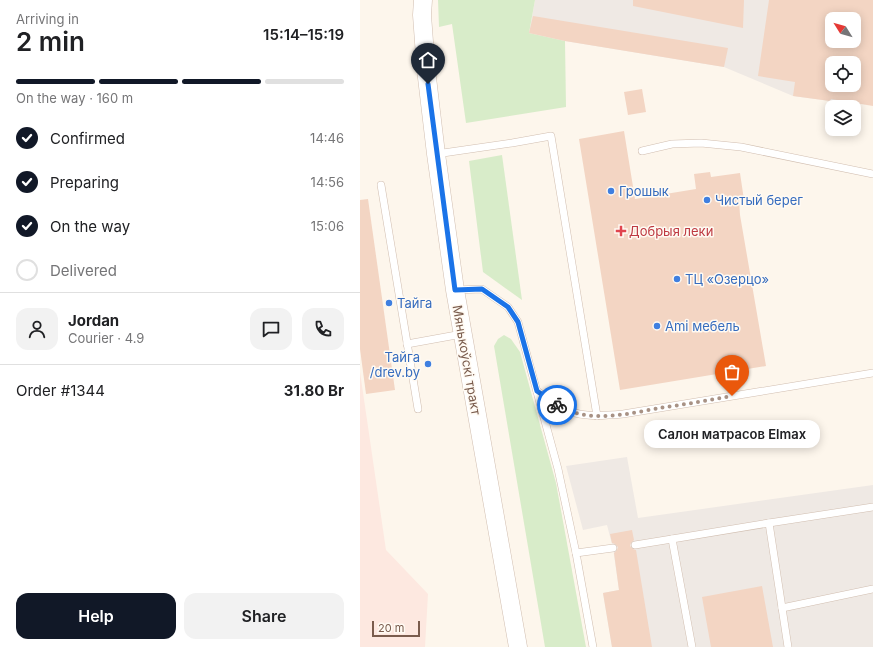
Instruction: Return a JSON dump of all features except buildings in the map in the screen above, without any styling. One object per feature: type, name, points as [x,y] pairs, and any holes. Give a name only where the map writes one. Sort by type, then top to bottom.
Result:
[{"type":"street","name":"Мянькоўскі тракт","points":[[423,0],[422,15],[426,69],[455,290],[518,647]]},
{"type":"lane","points":[[436,154],[550,136],[598,416]]},
{"type":"lane","points":[[642,151],[672,144],[701,143],[734,146],[873,174]]},
{"type":"lane","points":[[381,185],[418,409]]},
{"type":"lane","points":[[455,290],[482,289],[508,307],[518,322],[558,469],[576,554],[593,647]]},
{"type":"lane","points":[[407,344],[462,334]]},
{"type":"lane","points":[[537,391],[558,406],[573,413],[598,416],[623,414],[873,373]]},
{"type":"lane","points":[[635,545],[873,507]]},
{"type":"lane","points":[[769,523],[788,647]]},
{"type":"lane","points":[[672,539],[692,647]]},
{"type":"lane","points":[[576,554],[613,548]]},
{"type":"lane","points":[[782,608],[873,589]]},
{"type":"shaded area","points":[[535,0],[873,0],[861,58],[861,56],[825,56],[825,92],[854,92],[852,100],[825,100],[793,96],[724,67],[565,41],[529,33]]},
{"type":"shaded area","points":[[360,372],[386,550],[428,594],[425,647],[360,647]]},
{"type":"shaded area","points":[[627,457],[638,518],[873,485],[873,647],[612,647],[603,593],[619,590],[613,548],[607,525],[583,530],[566,466]]},
{"type":"green space","points":[[438,0],[535,0],[529,33],[565,41],[566,107],[466,123],[452,24],[439,27]]},
{"type":"green space","points":[[502,155],[522,300],[483,272],[469,161]]},
{"type":"green space","points":[[504,335],[511,339],[520,352],[556,483],[586,647],[545,647],[494,346],[498,339]]},
{"type":"way so far","points":[[557,405],[573,413],[598,416],[623,414],[732,396]]},
{"type":"place","name":"Грошык","points":[[611,191]]},
{"type":"place","name":"Чистый берег","points":[[707,200]]},
{"type":"place","name":"Добрыя леки","points":[[621,231]]},
{"type":"place","name":"ТЦ «Озерцо»","points":[[677,279]]},
{"type":"place","name":"Тайга","points":[[389,303]]},
{"type":"place","name":"Ami мебель","points":[[657,326]]},
{"type":"place","name":"Тайга /drev.by","points":[[428,364]]},
{"type":"place","name":"Салон матрасов Elmax","points":[[732,396]]},
{"type":"route","points":[[428,84],[455,290],[482,289],[508,307],[518,322],[537,391],[557,405]]}]
